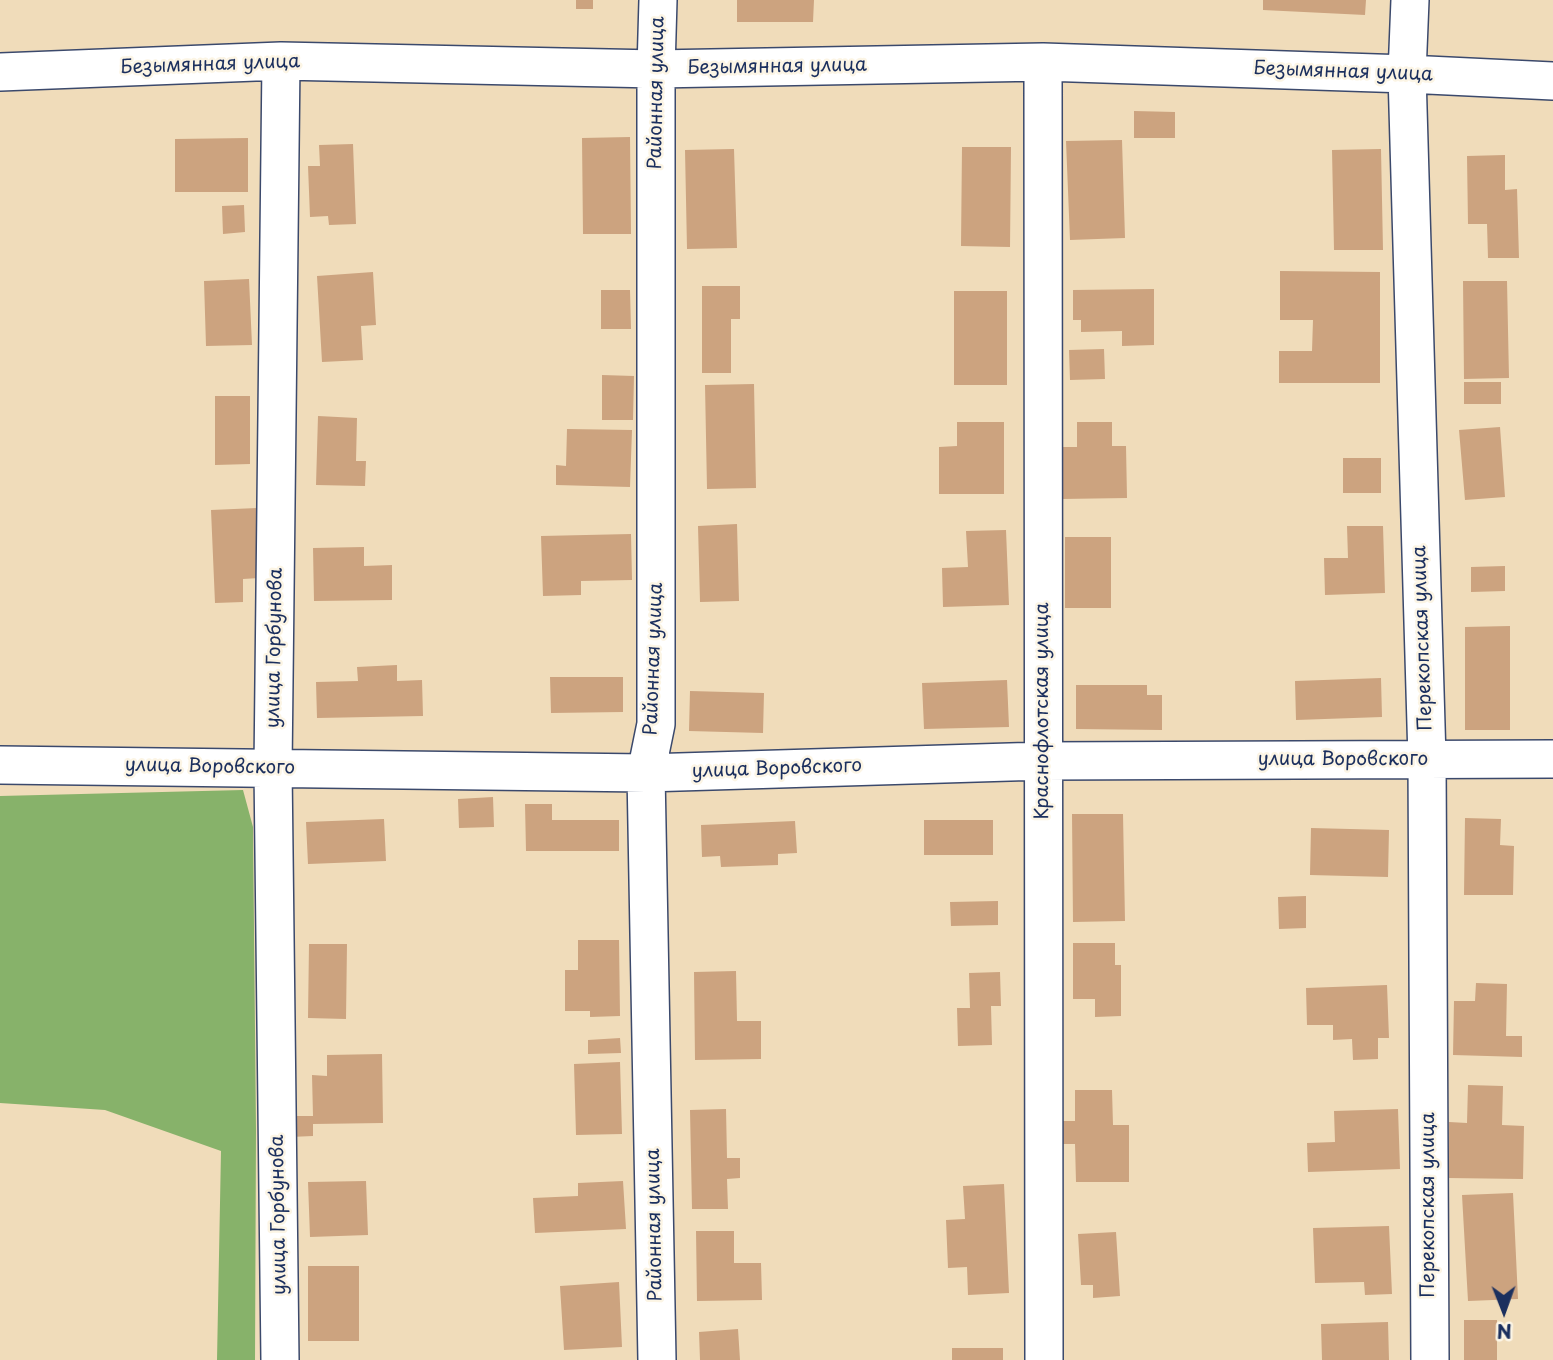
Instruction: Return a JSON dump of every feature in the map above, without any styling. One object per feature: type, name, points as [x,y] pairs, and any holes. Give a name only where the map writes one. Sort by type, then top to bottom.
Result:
[{"type":"street","name":"Районная улица","points":[[657,1360],[646,773],[656,724],[658,0]]},
{"type":"street","name":"Перекопская улица","points":[[1410,0],[1407,74],[1427,759],[1430,1360]]},
{"type":"street","name":"Безымянная улица","points":[[0,72],[281,61],[656,69],[1043,62],[1553,80]]},
{"type":"street","name":"улица Горбунова","points":[[281,61],[273,768],[281,1360]]},
{"type":"street","name":"Краснофлотская улица","points":[[1043,62],[1044,1360]]},
{"type":"street","name":"улица Воровского","points":[[0,765],[646,773],[1043,761],[1553,759]]},
{"type":"green space","points":[[243,790],[253,827],[255,1360],[217,1360],[221,1151],[105,1110],[0,1103],[0,796]]},
{"type":"building","points":[[576,0],[593,0],[593,9],[576,9]]},
{"type":"building","points":[[737,0],[814,0],[813,22],[737,22]]},
{"type":"building","points":[[1263,0],[1366,0],[1365,15],[1263,10]]},
{"type":"building","points":[[1134,111],[1175,112],[1175,138],[1134,138]]},
{"type":"building","points":[[630,137],[631,234],[583,234],[582,138]]},
{"type":"building","points":[[248,138],[248,192],[175,192],[175,139]]},
{"type":"building","points":[[1122,140],[1125,238],[1070,240],[1066,141]]},
{"type":"building","points":[[353,144],[356,224],[329,225],[328,216],[310,217],[308,166],[320,166],[319,145]]},
{"type":"building","points":[[962,147],[1011,147],[1010,247],[961,246]]},
{"type":"building","points":[[734,149],[737,248],[687,249],[685,150]]},
{"type":"building","points":[[1381,149],[1383,250],[1334,250],[1332,150]]},
{"type":"building","points":[[1505,155],[1505,190],[1517,189],[1519,258],[1488,258],[1487,224],[1468,224],[1467,156]]},
{"type":"building","points":[[244,205],[245,232],[223,234],[222,206]]},
{"type":"building","points":[[1280,271],[1380,272],[1380,383],[1279,383],[1279,351],[1312,351],[1313,320],[1280,320]]},
{"type":"building","points":[[373,272],[376,325],[361,326],[363,360],[322,362],[317,276]]},
{"type":"building","points":[[249,279],[252,345],[206,346],[204,281]]},
{"type":"building","points":[[1463,281],[1507,281],[1509,378],[1464,379]]},
{"type":"building","points":[[702,286],[740,286],[740,319],[731,319],[731,373],[702,373]]},
{"type":"building","points":[[1154,289],[1154,345],[1122,346],[1122,331],[1081,332],[1081,320],[1073,320],[1073,290]]},
{"type":"building","points":[[601,290],[630,290],[631,329],[601,329]]},
{"type":"building","points":[[954,291],[1007,291],[1007,385],[954,385]]},
{"type":"building","points":[[1104,349],[1105,379],[1070,380],[1069,350]]},
{"type":"building","points":[[602,375],[634,376],[633,420],[602,420]]},
{"type":"building","points":[[1464,382],[1501,382],[1501,404],[1464,404]]},
{"type":"building","points":[[754,384],[756,488],[707,489],[705,385]]},
{"type":"building","points":[[215,396],[250,396],[250,464],[215,465]]},
{"type":"building","points":[[318,416],[357,418],[356,461],[366,461],[365,486],[316,485]]},
{"type":"building","points":[[957,422],[1004,422],[1004,494],[939,494],[939,447],[957,446]]},
{"type":"building","points":[[1077,422],[1112,422],[1112,446],[1126,446],[1127,498],[1062,499],[1061,447],[1077,447]]},
{"type":"building","points":[[1500,427],[1505,497],[1465,500],[1459,430]]},
{"type":"building","points":[[567,429],[632,430],[630,487],[556,485],[556,465],[566,466]]},
{"type":"building","points":[[1343,458],[1381,458],[1381,493],[1343,493]]},
{"type":"building","points":[[257,508],[259,578],[243,579],[243,602],[215,603],[211,510]]},
{"type":"building","points":[[737,524],[739,601],[700,602],[698,526]]},
{"type":"building","points":[[1347,526],[1383,526],[1385,593],[1325,595],[1324,558],[1348,558]]},
{"type":"building","points":[[1006,530],[1009,605],[943,607],[942,568],[968,567],[966,531]]},
{"type":"building","points":[[631,534],[632,580],[581,581],[581,595],[543,596],[541,536]]},
{"type":"building","points":[[1065,537],[1111,537],[1111,608],[1065,608]]},
{"type":"building","points":[[364,547],[364,566],[392,565],[392,600],[314,601],[313,548]]},
{"type":"building","points":[[1505,566],[1505,591],[1471,592],[1471,567]]},
{"type":"building","points":[[1510,626],[1510,730],[1465,730],[1465,627]]},
{"type":"building","points":[[397,665],[397,681],[422,680],[423,716],[317,718],[316,682],[358,681],[357,667]]},
{"type":"building","points":[[550,677],[623,677],[623,712],[551,713]]},
{"type":"building","points":[[1381,678],[1382,717],[1296,720],[1295,681]]},
{"type":"building","points":[[1007,680],[1009,727],[924,729],[922,683]]},
{"type":"building","points":[[1076,685],[1147,685],[1147,695],[1162,695],[1162,730],[1076,729]]},
{"type":"building","points":[[690,691],[764,693],[763,733],[689,731]]},
{"type":"building","points":[[493,797],[494,827],[459,828],[458,799]]},
{"type":"building","points":[[525,804],[552,804],[552,820],[619,820],[619,851],[526,851]]},
{"type":"building","points":[[1072,814],[1123,814],[1125,921],[1073,922]]},
{"type":"building","points":[[1465,818],[1501,819],[1500,845],[1514,846],[1513,895],[1464,895]]},
{"type":"building","points":[[384,819],[386,861],[308,864],[306,822]]},
{"type":"building","points":[[924,820],[993,820],[993,855],[924,855]]},
{"type":"building","points":[[795,821],[797,853],[778,854],[778,865],[721,867],[720,856],[702,857],[701,825]]},
{"type":"building","points":[[1311,828],[1389,830],[1388,877],[1310,875]]},
{"type":"building","points":[[1306,896],[1306,928],[1279,929],[1278,897]]},
{"type":"building","points":[[998,901],[998,925],[951,926],[950,902]]},
{"type":"building","points":[[578,940],[619,940],[620,1016],[590,1017],[590,1011],[565,1011],[565,970],[578,970]]},
{"type":"building","points":[[1073,943],[1115,943],[1115,965],[1121,965],[1121,1016],[1095,1017],[1095,999],[1073,999]]},
{"type":"building","points":[[309,944],[347,944],[346,1019],[308,1018]]},
{"type":"building","points":[[736,971],[737,1021],[761,1021],[761,1059],[695,1060],[694,972]]},
{"type":"building","points":[[1000,972],[1001,1006],[991,1006],[992,1045],[958,1046],[957,1008],[970,1008],[969,973]]},
{"type":"building","points":[[1476,983],[1507,984],[1506,1036],[1522,1036],[1522,1057],[1453,1055],[1454,1001],[1475,1001]]},
{"type":"building","points":[[1387,985],[1389,1038],[1378,1038],[1378,1059],[1353,1060],[1352,1039],[1333,1040],[1333,1025],[1307,1025],[1306,988]]},
{"type":"building","points":[[620,1038],[621,1053],[588,1054],[588,1040]]},
{"type":"building","points":[[382,1054],[383,1123],[313,1124],[313,1136],[290,1137],[290,1116],[313,1116],[312,1075],[327,1076],[327,1055]]},
{"type":"building","points":[[620,1062],[622,1134],[576,1135],[574,1064]]},
{"type":"building","points":[[1468,1085],[1503,1086],[1502,1125],[1524,1126],[1523,1179],[1448,1178],[1449,1122],[1467,1123]]},
{"type":"building","points":[[1075,1090],[1112,1090],[1113,1125],[1129,1125],[1129,1182],[1076,1182],[1075,1144],[1063,1144],[1063,1121],[1075,1121]]},
{"type":"building","points":[[726,1109],[727,1158],[740,1158],[740,1178],[727,1179],[728,1209],[692,1209],[690,1110]]},
{"type":"building","points":[[1398,1109],[1400,1169],[1308,1172],[1307,1143],[1335,1142],[1334,1111]]},
{"type":"building","points":[[366,1181],[368,1235],[310,1237],[308,1182]]},
{"type":"building","points":[[623,1181],[626,1229],[535,1233],[533,1198],[578,1196],[578,1183]]},
{"type":"building","points":[[1004,1184],[1009,1293],[968,1295],[967,1267],[948,1268],[946,1220],[965,1219],[963,1186]]},
{"type":"building","points":[[1513,1193],[1518,1299],[1468,1301],[1462,1195]]},
{"type":"building","points":[[1389,1226],[1392,1294],[1365,1295],[1364,1282],[1315,1283],[1313,1228]]},
{"type":"building","points":[[696,1231],[734,1231],[734,1263],[761,1263],[762,1300],[697,1301]]},
{"type":"building","points":[[1116,1232],[1120,1296],[1093,1298],[1093,1285],[1081,1285],[1078,1234]]},
{"type":"building","points":[[308,1266],[359,1266],[359,1341],[308,1341]]},
{"type":"building","points":[[619,1282],[622,1347],[564,1350],[560,1286]]},
{"type":"building","points":[[1464,1320],[1497,1320],[1497,1360],[1464,1360]]},
{"type":"building","points":[[1388,1322],[1389,1360],[1322,1360],[1321,1324]]},
{"type":"building","points":[[738,1329],[740,1360],[700,1360],[699,1332]]},
{"type":"building","points":[[952,1348],[1003,1348],[1003,1360],[952,1360]]}]
